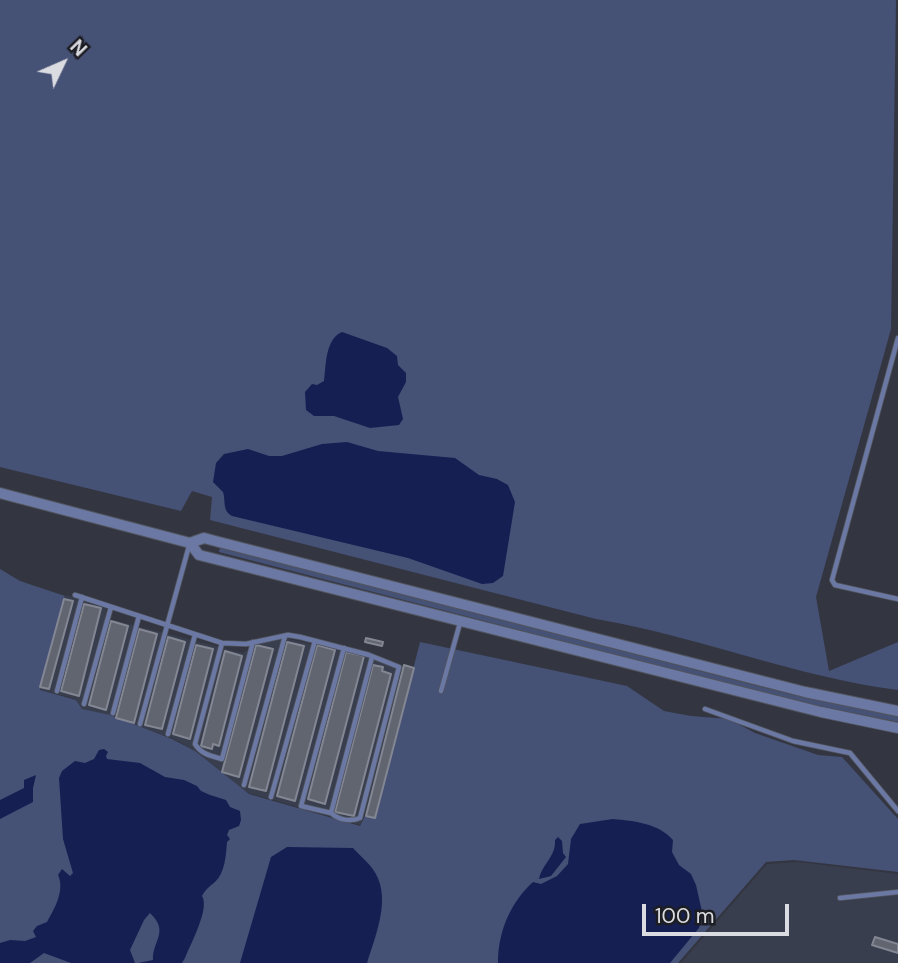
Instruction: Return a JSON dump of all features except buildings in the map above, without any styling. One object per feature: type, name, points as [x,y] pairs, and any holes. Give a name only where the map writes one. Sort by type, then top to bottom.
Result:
[{"type":"street","points":[[0,493],[190,543],[204,538],[805,692],[898,710]]},
{"type":"street","points":[[190,543],[199,555],[794,705],[898,728]]},
{"type":"lane","points":[[898,338],[832,579],[835,585],[848,590],[898,599]]},
{"type":"lane","points":[[141,724],[190,543]]},
{"type":"lane","points":[[75,595],[222,643],[253,642],[285,636],[344,648],[399,667],[360,818],[352,821],[302,806],[344,648]]},
{"type":"lane","points":[[57,691],[82,597]]},
{"type":"lane","points":[[84,704],[111,607]]},
{"type":"lane","points":[[113,713],[139,616]]},
{"type":"lane","points":[[441,691],[461,619]]},
{"type":"lane","points":[[168,734],[195,635]]},
{"type":"lane","points":[[244,785],[285,636]]},
{"type":"lane","points":[[271,797],[315,641]]},
{"type":"lane","points":[[222,643],[195,744],[198,750],[222,759],[253,642]]},
{"type":"lane","points":[[331,813],[372,657]]},
{"type":"lane","points":[[705,709],[793,741],[850,753],[898,811]]},
{"type":"lane","points":[[840,898],[898,892]]},
{"type":"shaded area","points":[[0,0],[896,0],[891,329],[816,597],[829,671],[898,642],[898,690],[822,676],[672,635],[596,619],[210,520],[212,497],[192,491],[181,511],[0,467]]},
{"type":"shaded area","points":[[342,332],[387,348],[397,356],[398,365],[406,373],[406,382],[398,397],[403,419],[399,425],[370,428],[334,416],[314,416],[306,410],[305,392],[312,384],[317,385],[324,381],[329,347],[332,340]]},
{"type":"shaded area","points":[[347,442],[378,451],[455,458],[479,475],[508,485],[515,502],[503,576],[493,583],[482,584],[408,558],[232,516],[226,508],[223,492],[213,482],[216,463],[224,454],[248,449],[269,456],[282,456],[322,444]]},
{"type":"shaded area","points":[[220,547],[789,694],[898,716],[898,722],[789,700],[219,552]]},
{"type":"shaded area","points":[[0,569],[20,581],[65,596],[40,690],[76,700],[82,709],[110,715],[172,739],[195,751],[249,794],[360,826],[366,814],[376,816],[420,642],[627,686],[664,711],[729,719],[755,733],[818,755],[842,757],[898,819],[898,872],[794,860],[766,862],[678,963],[0,963]]},
{"type":"shaded area","points":[[66,595],[106,608],[105,618],[243,653],[260,643],[289,639],[413,668],[376,816],[365,813],[360,825],[249,793],[221,778],[196,751],[172,738],[82,709],[76,699],[41,690]]},
{"type":"shaded area","points":[[99,750],[108,752],[107,759],[140,763],[165,777],[184,780],[201,791],[226,800],[230,807],[240,811],[239,826],[229,830],[227,835],[230,839],[227,842],[221,874],[202,896],[202,917],[185,958],[182,963],[138,963],[153,960],[159,936],[159,926],[150,913],[130,950],[135,963],[71,963],[44,953],[30,963],[0,963],[0,943],[10,940],[25,941],[36,937],[33,931],[47,922],[58,899],[58,875],[62,869],[70,876],[73,873],[63,839],[59,778],[62,771],[75,761],[85,763],[94,759]]},
{"type":"shaded area","points":[[36,775],[33,802],[0,819],[0,800],[24,788],[24,780]]},
{"type":"shaded area","points":[[613,819],[653,826],[673,840],[672,852],[679,865],[691,874],[696,885],[703,916],[699,928],[670,963],[498,963],[503,929],[525,890],[533,882],[541,884],[557,876],[568,864],[571,839],[580,824]]},
{"type":"shaded area","points":[[558,837],[562,841],[566,857],[551,876],[539,879],[553,851],[555,840]]},
{"type":"shaded area","points":[[287,847],[353,848],[372,868],[378,879],[382,902],[381,915],[367,963],[240,963],[271,857]]},
{"type":"shaded area","points":[[799,862],[898,874],[898,963],[681,963],[767,864]]}]
